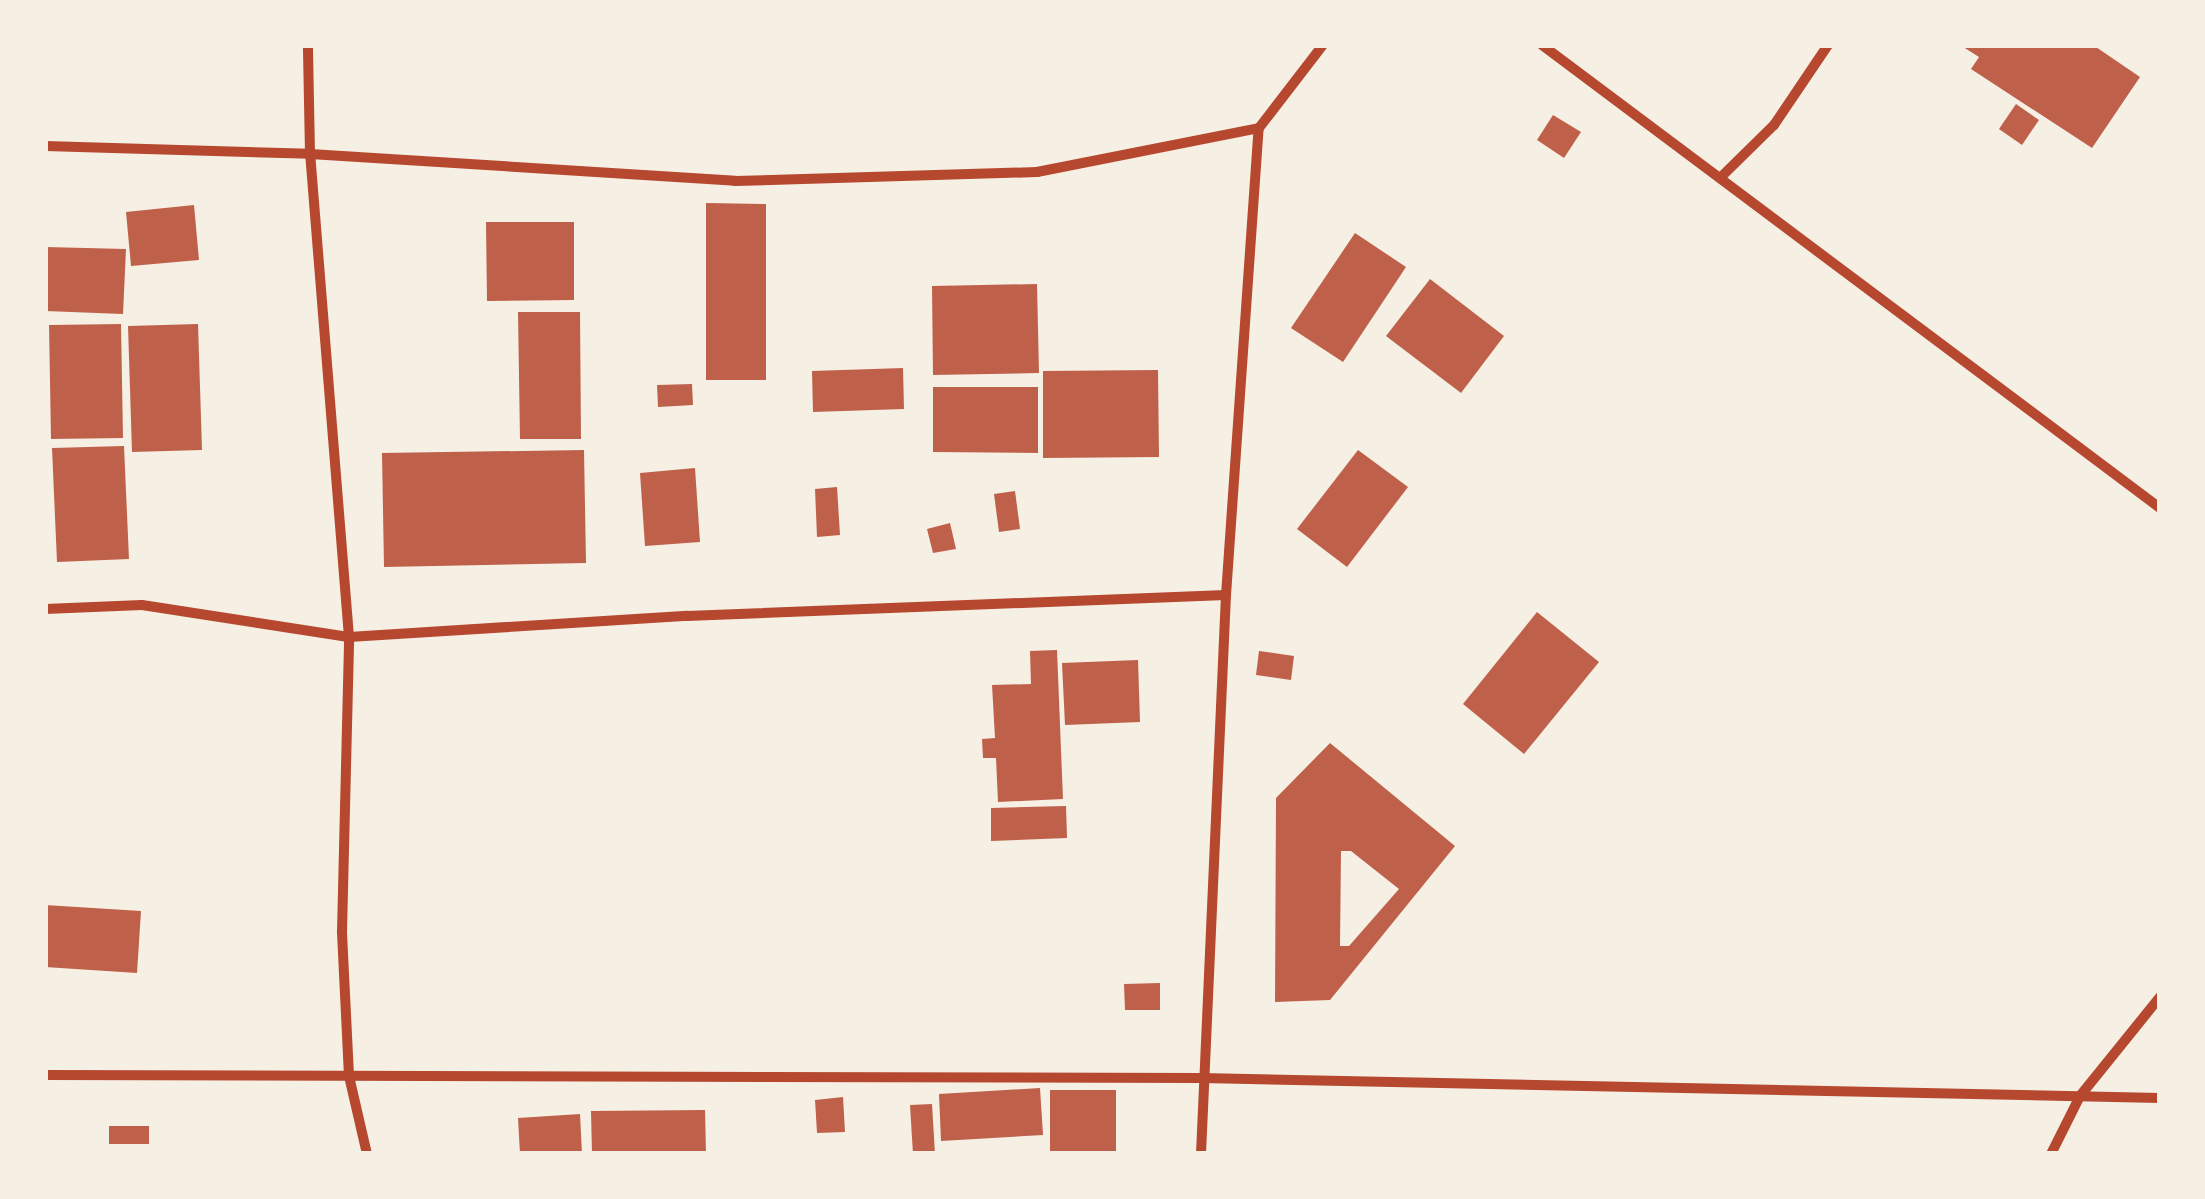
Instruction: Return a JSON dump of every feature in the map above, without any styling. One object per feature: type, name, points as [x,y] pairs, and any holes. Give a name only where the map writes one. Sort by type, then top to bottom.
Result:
[{"type":"street","points":[[308,45],[310,154],[348,637],[342,931],[349,1076],[367,1154]]},
{"type":"street","points":[[1201,1154],[1201,1078],[1226,594],[1258,128],[1323,45]]},
{"type":"street","points":[[1542,45],[2160,508]]},
{"type":"street","points":[[1720,178],[1774,124],[1828,45]]},
{"type":"street","points":[[45,146],[310,154],[735,181],[1037,172],[1258,128]]},
{"type":"street","points":[[45,610],[142,606],[348,637],[687,616],[1226,594]]},
{"type":"street","points":[[2051,1154],[2080,1096],[2160,998]]},
{"type":"street","points":[[45,1075],[1201,1078],[2160,1098]]},
{"type":"building","points":[[1960,45],[2093,45],[2140,77],[2092,148],[1971,69],[1979,57]]},
{"type":"building","points":[[2016,104],[2039,120],[2022,145],[1999,129]]},
{"type":"building","points":[[1553,115],[1581,132],[1564,158],[1537,140]]},
{"type":"building","points":[[706,203],[766,204],[766,380],[706,380]]},
{"type":"building","points":[[194,205],[199,260],[131,266],[126,212]]},
{"type":"building","points":[[486,222],[574,222],[574,300],[487,301]]},
{"type":"building","points":[[1355,233],[1406,267],[1343,362],[1291,328]]},
{"type":"building","points":[[45,247],[126,249],[123,314],[45,311]]},
{"type":"building","points":[[1430,279],[1504,336],[1461,393],[1386,336]]},
{"type":"building","points":[[1037,284],[1039,373],[933,375],[932,286]]},
{"type":"building","points":[[518,312],[580,312],[581,439],[520,439]]},
{"type":"building","points":[[121,324],[123,438],[51,439],[49,325]]},
{"type":"building","points":[[198,324],[202,450],[132,452],[128,326]]},
{"type":"building","points":[[903,368],[904,409],[813,412],[812,371]]},
{"type":"building","points":[[1158,370],[1159,457],[1043,458],[1043,371]]},
{"type":"building","points":[[692,384],[693,405],[658,407],[657,385]]},
{"type":"building","points":[[933,387],[1038,387],[1038,453],[933,452]]},
{"type":"building","points":[[124,446],[129,559],[57,562],[52,448]]},
{"type":"building","points":[[584,450],[586,563],[384,567],[382,453]]},
{"type":"building","points":[[1358,450],[1408,487],[1347,567],[1297,529]]},
{"type":"building","points":[[695,468],[700,542],[645,546],[640,473]]},
{"type":"building","points":[[837,487],[840,535],[817,537],[815,489]]},
{"type":"building","points":[[1015,491],[1020,529],[999,532],[994,494]]},
{"type":"building","points":[[950,523],[956,549],[933,553],[927,529]]},
{"type":"building","points":[[1537,612],[1599,662],[1524,754],[1463,704]]},
{"type":"building","points":[[1057,650],[1063,799],[998,802],[996,758],[983,758],[982,739],[995,738],[992,685],[1031,684],[1030,651]]},
{"type":"building","points":[[1259,651],[1294,656],[1291,680],[1256,675]]},
{"type":"building","points":[[1138,660],[1140,722],[1065,725],[1062,663]]},
{"type":"building","points":[[1330,743],[1455,846],[1330,1000],[1275,1002],[1276,798]],"holes":[[[1341,851],[1351,851],[1399,889],[1349,946],[1340,946]]]},
{"type":"building","points":[[1066,806],[1067,838],[991,841],[991,808]]},
{"type":"building","points":[[45,905],[141,911],[137,973],[45,967]]},
{"type":"building","points":[[1160,983],[1160,1010],[1125,1010],[1124,984]]},
{"type":"building","points":[[1040,1088],[1043,1135],[941,1141],[939,1094]]},
{"type":"building","points":[[1050,1090],[1116,1090],[1116,1154],[1050,1154]]},
{"type":"building","points":[[843,1097],[845,1132],[817,1133],[815,1100]]},
{"type":"building","points":[[932,1104],[935,1154],[913,1154],[910,1105]]},
{"type":"building","points":[[705,1110],[706,1154],[592,1154],[591,1111]]},
{"type":"building","points":[[580,1114],[582,1154],[520,1154],[518,1118]]},
{"type":"building","points":[[109,1126],[149,1126],[149,1144],[109,1144]]}]
